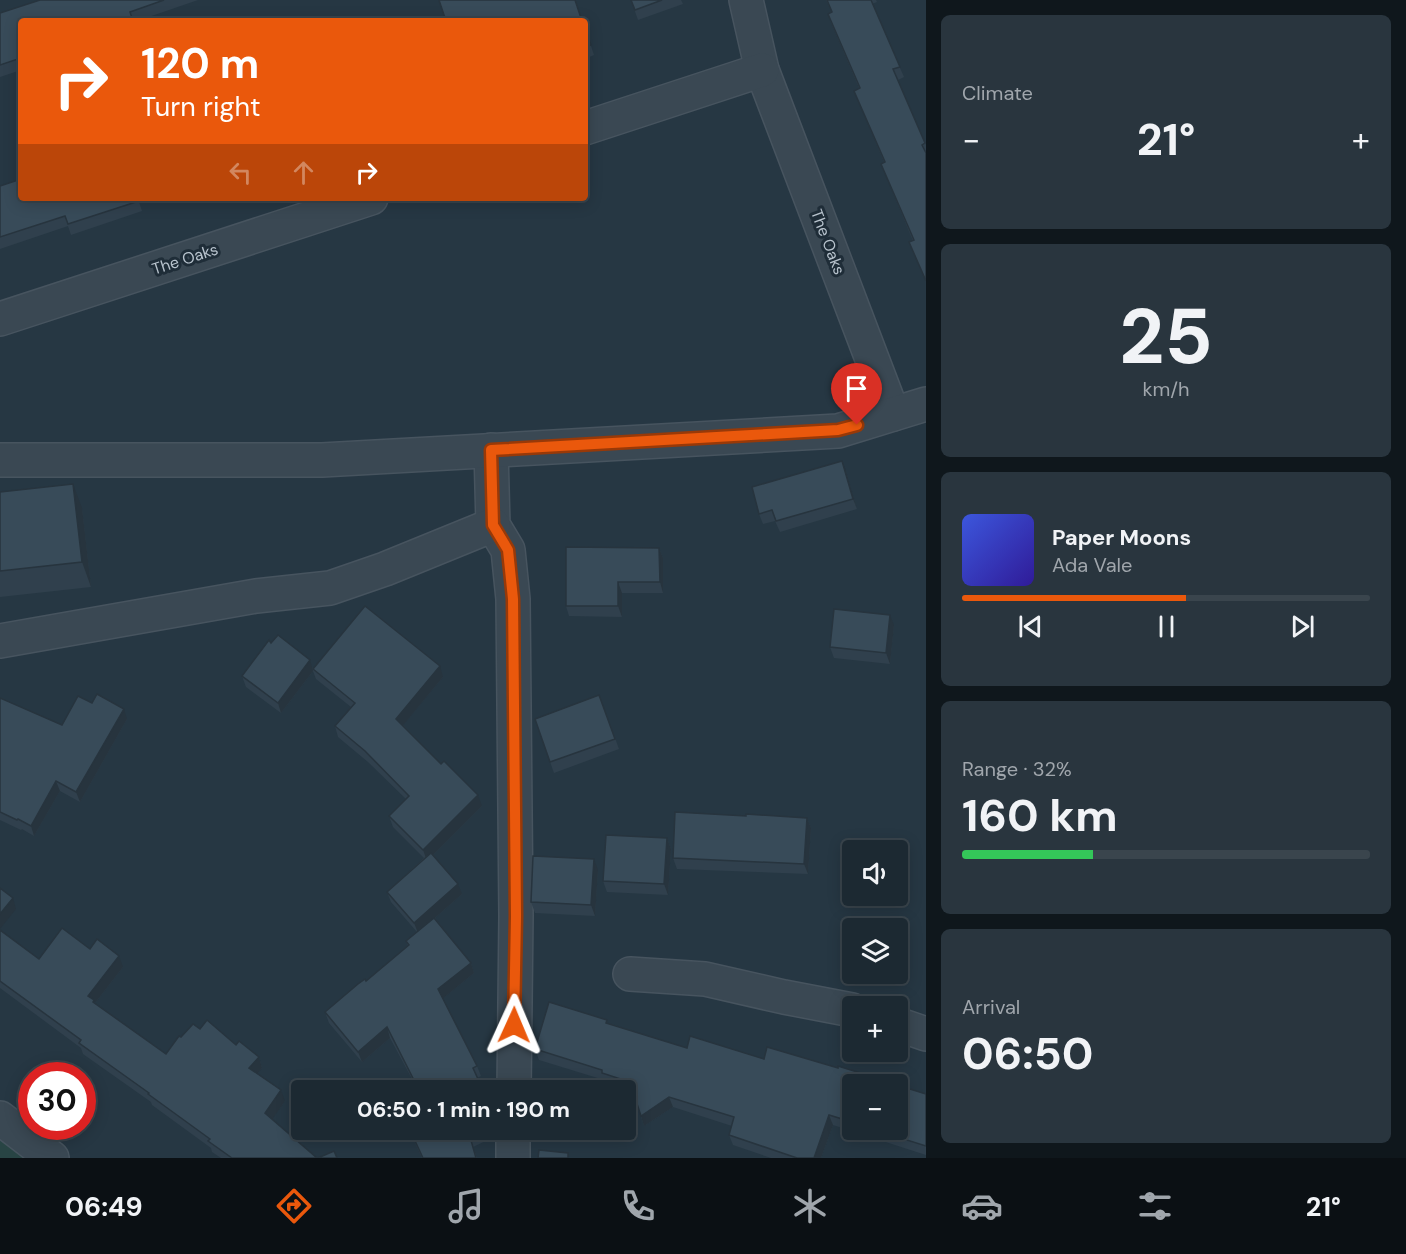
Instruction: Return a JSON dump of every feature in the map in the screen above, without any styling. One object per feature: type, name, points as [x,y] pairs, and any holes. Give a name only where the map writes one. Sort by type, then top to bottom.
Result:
[{"type":"street","name":"The Oaks","points":[[746,0],[762,70],[893,414]]},
{"type":"street","points":[[588,127],[762,70]]},
{"type":"street","name":"The Oaks","points":[[0,319],[362,201]]},
{"type":"street","points":[[0,460],[322,460],[838,430],[926,404]]},
{"type":"street","points":[[491,450],[493,525],[508,550],[513,599],[516,904],[514,1080]]},
{"type":"street","points":[[0,641],[256,596],[330,588],[385,569],[493,525]]},
{"type":"street","points":[[630,974],[705,979],[842,1008]]},
{"type":"street","points":[[908,1028],[926,1034]]},
{"type":"street","points":[[0,1118],[52,1158]]},
{"type":"street","points":[[513,1140],[513,1158]]},
{"type":"green space","points":[[0,1140],[24,1158],[0,1158]]},
{"type":"building","points":[[40,0],[164,0],[130,12],[132,18],[18,18],[18,59],[0,65],[0,13]]},
{"type":"building","points":[[439,0],[575,0],[581,18],[445,18]]},
{"type":"building","points":[[631,0],[662,0],[635,10]]},
{"type":"building","points":[[827,0],[871,0],[900,67],[893,69],[925,143],[922,145],[926,153],[926,281],[909,242],[914,240],[881,164],[885,162],[854,91],[860,88],[828,14],[832,12]]},
{"type":"building","points":[[18,180],[18,201],[139,201],[68,224],[65,216],[0,237],[0,186]]},
{"type":"building","points":[[842,461],[853,499],[776,521],[772,510],[759,514],[752,487]]},
{"type":"building","points":[[73,484],[82,562],[0,571],[0,492]]},
{"type":"building","points":[[566,547],[659,548],[660,582],[618,582],[618,606],[566,606]]},
{"type":"building","points":[[365,606],[440,666],[396,719],[441,764],[444,761],[478,795],[423,850],[389,816],[409,796],[365,751],[335,726],[355,703],[313,669]]},
{"type":"building","points":[[834,609],[890,615],[886,653],[830,647]]},
{"type":"building","points":[[278,635],[310,660],[278,703],[242,676],[269,640],[271,643]]},
{"type":"building","points":[[97,694],[124,709],[76,792],[56,781],[31,826],[0,812],[0,698],[62,725],[78,696],[92,703]]},
{"type":"building","points":[[599,695],[615,739],[550,762],[535,719]]},
{"type":"building","points":[[675,812],[807,818],[804,864],[673,858]]},
{"type":"building","points":[[606,835],[667,838],[664,884],[603,881]]},
{"type":"building","points":[[431,853],[458,884],[414,923],[387,892]]},
{"type":"building","points":[[533,856],[594,859],[591,905],[531,902]]},
{"type":"building","points":[[0,888],[13,898],[0,914]]},
{"type":"building","points":[[434,918],[471,963],[438,989],[477,1066],[473,1068],[478,1080],[414,1080],[387,1027],[358,1052],[325,1012],[409,945],[406,941]]},
{"type":"building","points":[[62,928],[90,949],[97,939],[119,956],[88,996],[94,1000],[93,1002],[166,1054],[179,1036],[181,1037],[193,1024],[200,1029],[207,1020],[236,1045],[239,1041],[259,1057],[249,1068],[281,1090],[265,1113],[291,1136],[291,1140],[296,1140],[317,1158],[232,1158],[208,1141],[210,1139],[79,1043],[81,1040],[0,981],[0,930],[39,959]]},
{"type":"building","points":[[549,1002],[607,1020],[606,1023],[687,1048],[690,1036],[764,1059],[767,1047],[864,1074],[842,1074],[842,1119],[829,1115],[814,1158],[797,1158],[729,1135],[734,1117],[669,1097],[641,1116],[636,1101],[636,1080],[624,1080],[602,1073],[602,1070],[535,1049]]},
{"type":"building","points":[[908,1088],[926,1094],[926,1146],[907,1140]]},
{"type":"building","points":[[415,1140],[471,1140],[476,1158],[423,1158]]},
{"type":"building","points":[[539,1150],[568,1153],[568,1158],[538,1158]]},
{"type":"building","points":[[334,1151],[337,1158],[318,1158]]},
{"type":"route","points":[[514,1025],[516,916],[513,599],[508,550],[493,525],[491,450],[838,430],[857,425]]}]
